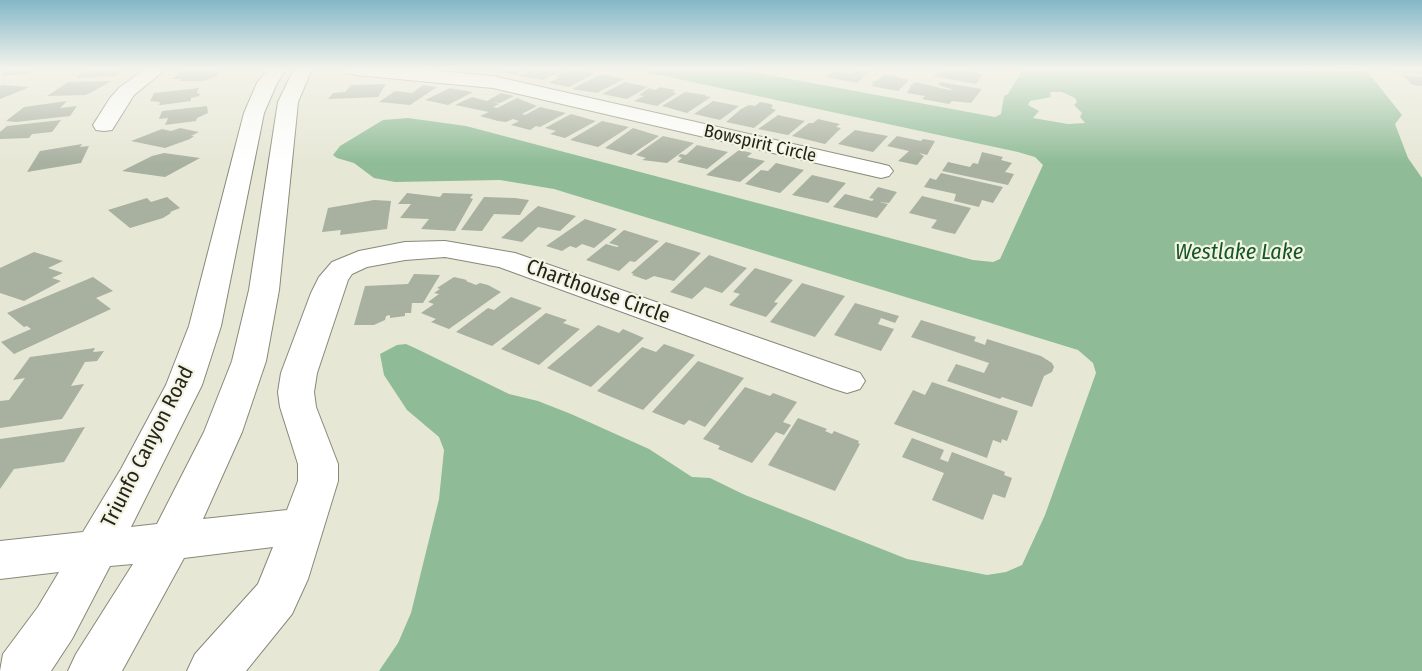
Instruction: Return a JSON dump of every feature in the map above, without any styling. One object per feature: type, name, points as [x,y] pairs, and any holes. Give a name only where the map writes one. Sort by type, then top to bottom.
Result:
[{"type":"street","points":[[104,125],[120,100]]},
{"type":"street","name":"Triunfo Canyon Road","points":[[21,671],[55,623],[184,385],[205,326],[254,113],[259,100]]},
{"type":"street","points":[[94,671],[120,630],[169,542],[223,432],[249,361],[264,291],[289,100]]},
{"type":"street","name":"Bowspirit Circle","points":[[573,100],[881,171]]},
{"type":"street","name":"Charthouse Circle","points":[[303,526],[318,481],[318,464],[298,407],[296,392],[299,373],[326,293],[342,268],[376,255],[445,249],[505,259],[847,381]]},
{"type":"street","points":[[0,560],[303,526],[285,579],[275,599],[213,671]]},
{"type":"water","name":"Westlake Lake","points":[[778,100],[905,100],[995,117],[1001,114],[1003,100],[1034,100],[1028,105],[1039,111],[1033,118],[1068,124],[1085,123],[1080,117],[1082,113],[1074,105],[1076,100],[1390,100],[1402,115],[1395,124],[1408,158],[1422,178],[1422,671],[379,671],[398,643],[411,613],[439,499],[444,450],[439,437],[407,410],[384,375],[380,354],[397,345],[406,344],[509,394],[538,401],[571,414],[649,449],[692,477],[710,478],[745,495],[907,559],[987,575],[1006,572],[1022,565],[1045,515],[1096,373],[1093,363],[1078,350],[554,189],[500,180],[395,182],[374,178],[354,163],[333,155],[340,146],[383,120],[408,118],[466,126],[973,260],[993,262],[1000,259],[1043,165],[1035,157]]},
{"type":"building","points":[[191,100],[159,105],[160,102],[150,101]]},
{"type":"building","points":[[381,100],[417,100],[410,105],[379,102]]},
{"type":"building","points":[[426,100],[457,100],[448,105]]},
{"type":"building","points":[[465,100],[505,100],[500,103],[493,102],[499,104],[493,107],[497,108],[512,100],[523,100],[537,106],[522,114],[525,115],[540,107],[566,113],[530,130],[511,125],[519,121],[513,119],[506,122],[498,121],[480,116],[489,112],[455,105]]},
{"type":"building","points":[[635,100],[666,100],[657,106]]},
{"type":"building","points":[[671,100],[706,100],[687,113],[662,106]]},
{"type":"building","points":[[929,100],[973,100],[971,103],[952,101],[949,104]]},
{"type":"building","points":[[67,101],[60,108],[77,106],[70,116],[6,121],[24,107]]},
{"type":"building","points":[[713,101],[739,106],[720,120],[694,114]]},
{"type":"building","points":[[760,102],[771,104],[773,106],[771,108],[776,110],[754,128],[726,122],[741,109],[749,105],[755,106]]},
{"type":"building","points":[[207,106],[208,113],[197,118],[196,121],[165,125],[168,118],[159,119],[162,111]]},
{"type":"building","points":[[571,114],[596,121],[565,138],[550,134],[556,131],[545,128]]},
{"type":"building","points":[[778,115],[805,121],[788,135],[758,129]]},
{"type":"building","points":[[818,119],[840,124],[836,127],[841,128],[825,144],[792,136],[809,123]]},
{"type":"building","points":[[61,120],[52,132],[32,134],[29,138],[0,139],[0,132],[7,126]]},
{"type":"building","points":[[602,121],[629,127],[598,147],[570,140]]},
{"type":"building","points":[[180,128],[199,132],[190,139],[165,148],[131,141],[162,129],[171,131]]},
{"type":"building","points":[[633,128],[659,136],[631,155],[605,148]]},
{"type":"building","points":[[855,130],[888,136],[873,152],[838,144]]},
{"type":"building","points":[[663,136],[694,143],[667,163],[642,160],[646,158],[636,155]]},
{"type":"building","points":[[897,136],[921,141],[923,139],[935,141],[927,155],[919,153],[924,156],[917,165],[898,161],[909,151],[887,146]]},
{"type":"building","points":[[82,144],[80,147],[89,146],[81,163],[27,172],[40,151]]},
{"type":"building","points":[[697,145],[728,152],[707,169],[677,162],[682,158],[678,156],[686,155]]},
{"type":"building","points":[[739,150],[752,153],[747,157],[765,161],[740,182],[706,175]]},
{"type":"building","points":[[982,152],[1003,157],[1001,160],[1012,163],[1005,172],[1014,174],[1008,185],[942,171],[948,162],[970,167],[973,163],[978,164]]},
{"type":"building","points":[[164,153],[200,158],[165,177],[122,171],[152,156]]},
{"type":"building","points":[[776,163],[804,170],[780,193],[745,184],[761,170],[768,171]]},
{"type":"building","points":[[941,173],[1003,187],[993,203],[982,200],[979,207],[954,201],[956,194],[924,187],[930,178],[936,180]]},
{"type":"building","points":[[812,175],[846,183],[828,203],[792,195]]},
{"type":"building","points":[[878,187],[897,192],[889,203],[879,202],[888,204],[877,218],[833,207],[845,194],[872,201],[874,199],[869,198]]},
{"type":"building","points":[[407,193],[440,197],[443,193],[473,194],[470,198],[473,199],[455,231],[421,229],[429,219],[400,218],[411,204],[398,204]]},
{"type":"building","points":[[922,196],[971,208],[955,234],[946,232],[931,228],[937,220],[909,213]]},
{"type":"building","points":[[167,197],[180,208],[163,218],[130,228],[108,210],[147,198],[151,202]]},
{"type":"building","points":[[484,197],[529,200],[520,215],[494,214],[482,231],[461,230]]},
{"type":"building","points":[[374,200],[391,201],[387,229],[340,235],[341,230],[322,232],[328,208]]},
{"type":"building","points":[[538,206],[576,216],[560,231],[538,227],[522,242],[501,238]]},
{"type":"building","points":[[585,219],[617,229],[594,248],[582,244],[576,248],[570,246],[562,251],[546,246]]},
{"type":"building","points":[[624,230],[659,241],[635,262],[630,261],[619,271],[586,260],[606,244],[619,246],[609,243]]},
{"type":"building","points":[[666,242],[701,253],[674,281],[654,276],[646,280],[632,275],[634,274],[631,273]]},
{"type":"building","points":[[34,252],[63,261],[48,268],[63,273],[52,278],[61,281],[24,301],[0,293],[0,268]]},
{"type":"building","points":[[709,255],[747,268],[722,293],[705,287],[692,299],[670,292]]},
{"type":"building","points":[[755,268],[793,280],[774,302],[778,303],[766,317],[729,305],[740,294],[733,292]]},
{"type":"building","points":[[414,274],[440,275],[423,303],[412,303],[411,313],[405,313],[405,316],[390,318],[390,315],[374,325],[354,325],[365,286],[408,284]]},
{"type":"building","points":[[93,277],[113,291],[96,298],[111,309],[14,354],[1,342],[31,329],[24,327],[7,313]]},
{"type":"building","points":[[454,277],[476,285],[480,283],[488,285],[501,292],[449,329],[431,322],[436,319],[421,313],[434,304],[428,302],[439,294],[434,293],[440,289],[437,288]]},
{"type":"building","points":[[802,283],[845,296],[815,337],[770,322]]},
{"type":"building","points":[[511,297],[542,308],[492,346],[456,332],[488,308],[494,310]]},
{"type":"building","points":[[855,303],[899,316],[895,323],[881,318],[878,324],[894,329],[881,351],[834,335]]},
{"type":"building","points":[[546,313],[567,320],[563,323],[580,329],[539,365],[501,349]]},
{"type":"building","points":[[921,320],[976,337],[974,341],[985,345],[987,339],[1041,356],[1054,367],[1052,372],[1044,376],[1032,407],[947,381],[956,364],[984,373],[989,363],[911,337]]},
{"type":"building","points":[[598,325],[619,333],[623,329],[644,338],[591,387],[547,368]]},
{"type":"building","points":[[664,344],[695,355],[643,410],[597,391],[642,347],[656,352]]},
{"type":"building","points":[[95,348],[93,352],[104,351],[97,361],[85,362],[71,386],[84,384],[62,419],[0,428],[0,401],[9,400],[25,378],[13,380],[30,357]]},
{"type":"building","points":[[698,361],[744,378],[705,427],[689,420],[684,425],[652,412]]},
{"type":"building","points":[[932,382],[1018,411],[1007,441],[1002,439],[1001,443],[993,440],[987,458],[894,424],[913,390],[925,395]]},
{"type":"building","points":[[745,387],[770,396],[773,393],[797,402],[783,422],[791,425],[784,435],[776,432],[752,463],[718,449],[720,446],[703,439]]},
{"type":"building","points":[[798,418],[827,429],[825,431],[832,434],[834,431],[859,441],[860,444],[835,491],[768,465]]},
{"type":"building","points":[[85,427],[64,462],[14,469],[0,489],[0,439]]},
{"type":"building","points":[[912,438],[944,450],[940,459],[948,462],[952,452],[1005,472],[1004,475],[1012,478],[1005,498],[993,494],[983,520],[932,500],[944,473],[902,457]]}]
